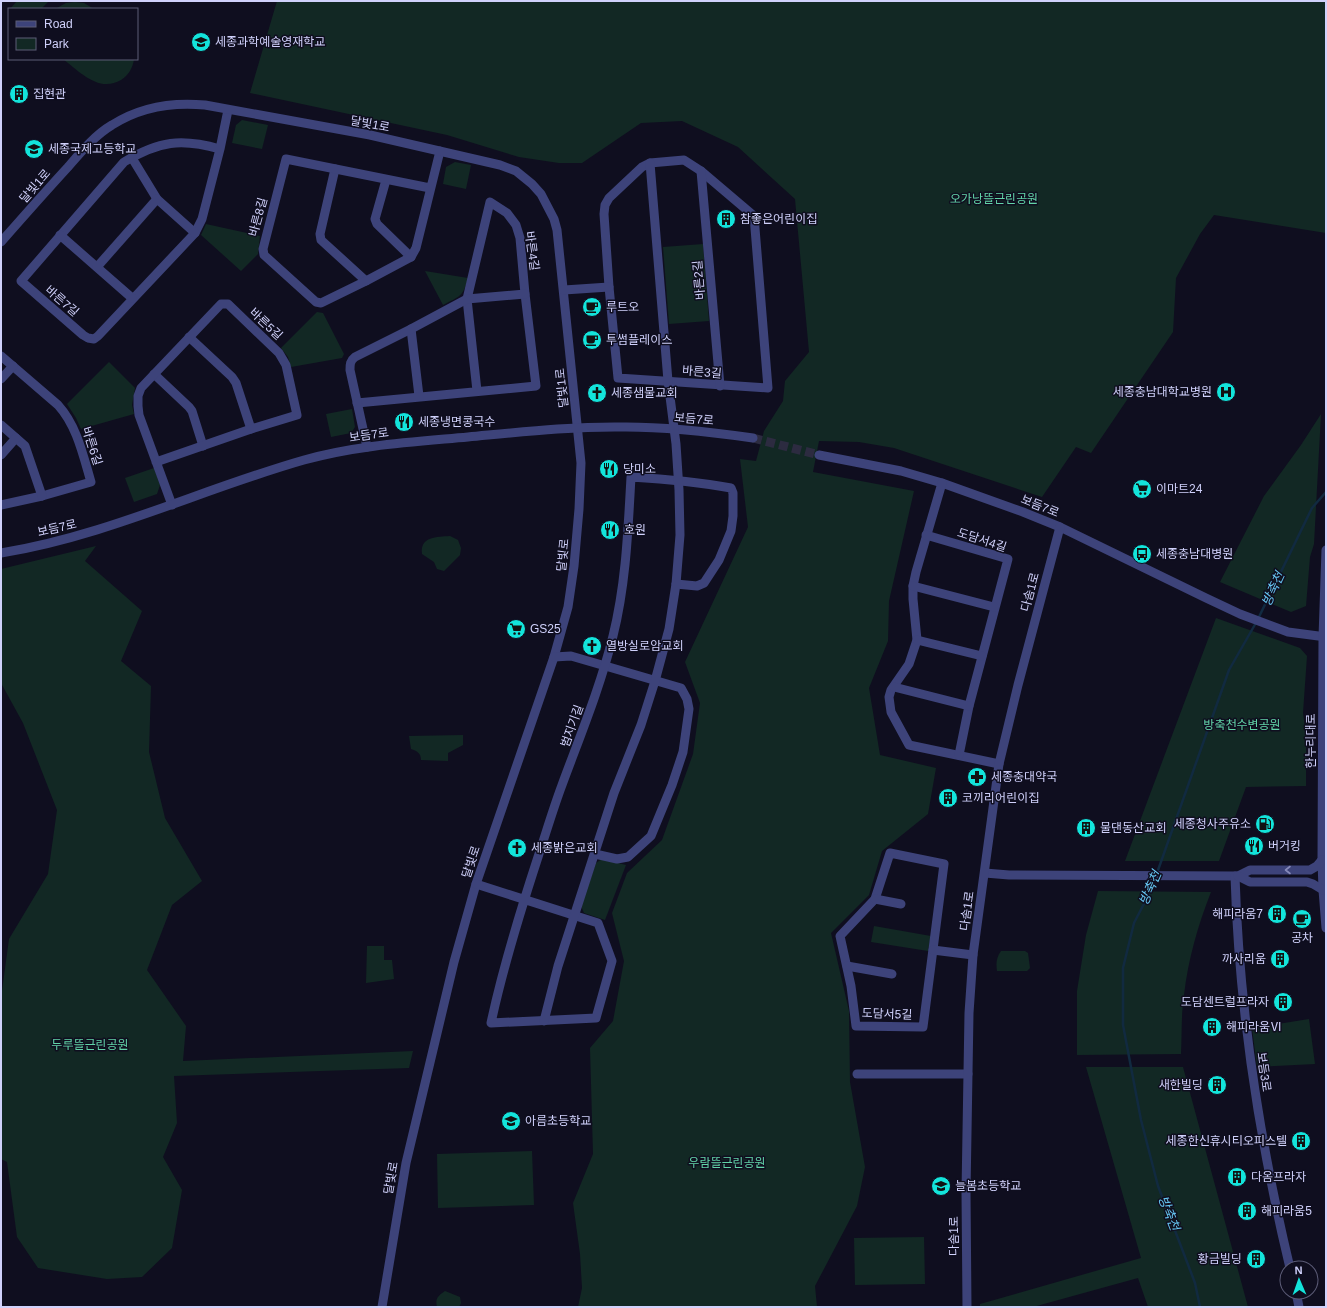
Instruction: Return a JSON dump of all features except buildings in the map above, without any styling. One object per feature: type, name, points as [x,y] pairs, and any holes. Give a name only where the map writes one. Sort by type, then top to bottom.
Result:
[{"type":"street","name":"달빛1로","points":[[1,242],[88,145],[111,125],[136,112],[164,105],[192,104],[370,135],[500,165],[516,172],[532,184],[541,194],[554,219],[557,230],[564,290],[578,428]]},
{"type":"street","points":[[220,149],[228,110]]},
{"type":"street","name":"바른7길","points":[[189,142],[220,149],[202,220],[195,233],[132,298],[98,336],[94,339],[88,338],[20,281],[124,162],[132,158],[140,152],[155,146],[174,143],[189,142]]},
{"type":"street","points":[[386,180],[375,220],[377,224],[411,256],[416,248],[440,151]]},
{"type":"street","points":[[132,158],[157,199],[195,233]]},
{"type":"street","name":"바른8길","points":[[411,256],[366,281],[321,303],[316,302],[264,255],[263,249],[286,159],[430,188]]},
{"type":"street","points":[[476,884],[574,916],[598,923],[612,961],[596,1018],[544,1021],[558,966],[574,916],[595,854],[614,793],[641,726],[655,681],[669,629],[676,584],[680,535],[674,428],[646,165],[684,160],[701,172]]},
{"type":"street","name":"바른3길","points":[[646,165],[609,198],[605,205],[604,214],[609,287],[618,378],[768,388],[754,216],[701,172]]},
{"type":"street","points":[[336,169],[320,234],[321,240],[366,281]]},
{"type":"street","name":"바른2길","points":[[701,172],[720,386]]},
{"type":"street","points":[[96,267],[157,199]]},
{"type":"street","name":"바른4길","points":[[357,403],[536,386],[520,238],[516,225],[507,213],[490,202],[467,299]]},
{"type":"street","points":[[60,235],[132,298]]},
{"type":"street","points":[[564,290],[609,287]]},
{"type":"street","points":[[367,447],[350,370],[351,360],[467,299],[525,294]]},
{"type":"street","points":[[467,299],[477,391]]},
{"type":"street","name":"바른5길","points":[[156,462],[251,429],[297,415],[286,365],[279,353],[228,304],[221,304],[141,388],[138,396],[139,415],[156,462],[172,505]]},
{"type":"street","points":[[411,329],[419,396]]},
{"type":"street","points":[[189,337],[232,377],[236,383],[251,429]]},
{"type":"street","name":"바른6길","points":[[1,356],[66,413],[72,424],[91,482],[42,496],[1,505]]},
{"type":"street","points":[[1,379],[13,366]]},
{"type":"street","points":[[154,374],[192,411],[203,446]]},
{"type":"street","points":[[1,425],[25,446],[42,496]]},
{"type":"street","name":"보듬7로","points":[[1,553],[76,536],[136,518],[272,470],[306,460],[367,447],[578,428],[628,426],[692,429],[753,438]]},
{"type":"street","name":"달빛로","points":[[382,1307],[406,1163],[454,962],[476,884],[554,657],[568,607],[574,566],[579,509],[580,470],[578,428]]},
{"type":"street","points":[[1,456],[16,438]]},
{"type":"street","name":"보듬7로","points":[[819,455],[901,471],[942,483],[1023,512],[1060,527],[1240,614],[1288,632],[1325,637]]},
{"type":"street","name":"범지기길","points":[[544,1021],[491,1023],[502,976],[525,900],[562,786],[588,718],[605,666],[613,635],[624,577],[631,477],[678,480],[731,488],[733,493],[734,516],[729,539],[719,560],[704,582],[697,586],[676,584]]},
{"type":"street","points":[[942,483],[926,535],[913,586],[914,618],[917,640],[910,664],[888,697],[891,712],[909,745],[999,764]]},
{"type":"street","name":"다솜1로","points":[[967,1307],[966,1192],[969,1013],[974,955],[999,764],[1018,684],[1060,527]]},
{"type":"street","name":"도담서4길","points":[[926,535],[1008,559],[994,607],[969,706],[959,756]]},
{"type":"street","name":"한누리대로","points":[[1326,552],[1322,860],[1326,928]]},
{"type":"street","points":[[913,586],[994,607]]},
{"type":"street","points":[[917,640],[982,656]]},
{"type":"street","points":[[554,657],[570,656],[681,688],[687,699],[689,709],[683,752],[652,836],[628,857],[617,859],[595,854]]},
{"type":"street","points":[[894,687],[969,706]]},
{"type":"street","name":"도담서5길","points":[[890,853],[944,864],[933,950],[922,1027],[856,1026],[851,986],[840,936],[875,900],[890,853]]},
{"type":"street","points":[[1236,876],[1250,870],[1310,870],[1317,866],[1322,860]]},
{"type":"street","points":[[985,873],[1009,875],[1236,876],[1250,882],[1307,882],[1323,890]]},
{"type":"street","name":"보듬3로","points":[[1236,876],[1243,1008],[1259,1121],[1279,1224],[1288,1260]]},
{"type":"street","points":[[875,900],[901,904]]},
{"type":"street","points":[[933,950],[974,955]]},
{"type":"street","points":[[847,966],[892,974]]},
{"type":"street","points":[[857,1074],[968,1074]]},
{"type":"green space","points":[[17,1],[48,2],[42,8],[11,8]]},
{"type":"green space","points":[[277,1],[1326,1],[1326,233],[1214,215],[1200,234],[1176,278],[1173,332],[1091,453],[1076,447],[1042,497],[894,448],[859,442],[819,441],[813,472],[914,491],[889,601],[888,641],[869,688],[880,755],[936,768],[928,814],[882,851],[869,895],[831,933],[849,1011],[850,1082],[865,1167],[857,1206],[815,1286],[817,1307],[578,1307],[582,1288],[580,1254],[573,1203],[593,1154],[590,1048],[613,1021],[624,961],[612,913],[627,873],[662,840],[693,754],[700,703],[685,662],[748,527],[740,459],[756,461],[764,431],[783,401],[785,381],[809,352],[795,199],[738,147],[682,121],[641,123],[582,163],[559,163],[519,157],[447,135],[250,93]]},
{"type":"green space","points":[[66,3],[84,3],[92,8],[57,8]]},
{"type":"green space","points":[[64,60],[134,60],[133,65],[126,76],[113,83],[105,84],[97,82],[83,75]]},
{"type":"green space","points":[[242,120],[268,125],[262,149],[232,143],[236,125]]},
{"type":"green space","points":[[455,162],[471,165],[466,189],[443,184],[446,167]]},
{"type":"green space","points":[[206,224],[260,236],[258,254],[241,271],[201,235]]},
{"type":"green space","points":[[703,244],[709,321],[669,324],[663,247]]},
{"type":"green space","points":[[425,271],[468,278],[462,293],[443,305]]},
{"type":"green space","points":[[317,312],[323,313],[344,354],[342,358],[291,367],[288,357],[281,348]]},
{"type":"green space","points":[[109,362],[135,388],[132,405],[134,414],[81,429],[67,404]]},
{"type":"green space","points":[[352,409],[355,427],[351,433],[331,437],[326,414]]},
{"type":"green space","points":[[1321,414],[1314,544],[1310,557],[1306,606],[1291,612],[1220,582],[1264,496],[1301,445]]},
{"type":"green space","points":[[154,468],[160,485],[157,494],[134,502],[125,478]]},
{"type":"green space","points":[[450,536],[458,540],[461,548],[460,555],[444,571],[437,569],[434,562],[422,554],[422,548],[430,539],[435,537]]},
{"type":"green space","name":"두루뜰근린공원","points":[[96,546],[85,561],[142,611],[121,661],[151,686],[149,752],[165,818],[202,881],[172,905],[147,970],[186,1026],[183,1061],[413,1051],[409,1068],[174,1076],[177,1123],[163,1157],[182,1190],[172,1248],[142,1277],[107,1279],[38,1268],[17,1237],[7,1162],[1,1159],[1,998],[9,939],[48,874],[57,810],[23,723],[1,683],[1,569]]},
{"type":"green space","name":"방축천수변공원","points":[[1216,618],[1300,648],[1307,656],[1303,713],[1306,735],[1306,786],[1246,787],[1219,861],[1125,861]]},
{"type":"green space","points":[[463,735],[463,745],[448,753],[448,761],[421,760],[418,753],[411,749],[409,736]]},
{"type":"green space","points":[[602,859],[626,865],[605,920],[584,913],[581,906],[596,863]]},
{"type":"green space","points":[[1098,891],[1211,892],[1198,930],[1188,969],[1182,1010],[1181,1054],[1077,1055],[1077,991],[1086,935]]},
{"type":"green space","points":[[874,926],[931,936],[928,951],[871,942]]},
{"type":"green space","points":[[367,946],[384,946],[384,960],[392,960],[394,979],[366,983]]},
{"type":"green space","points":[[1001,951],[1025,951],[1028,953],[1030,968],[1027,971],[997,971],[996,966],[998,956]]},
{"type":"green space","points":[[1309,1019],[1315,1064],[1257,1067],[1252,1028]]},
{"type":"green space","points":[[1086,1067],[1183,1067],[1248,1307],[1148,1307],[1138,1278],[1033,1307],[980,1307],[980,1304],[1141,1258]]},
{"type":"green space","points":[[532,1151],[534,1205],[438,1208],[437,1154]]},
{"type":"green space","points":[[924,1237],[925,1284],[855,1285],[854,1238]]},
{"type":"green space","points":[[445,1291],[460,1297],[461,1303],[459,1307],[437,1307],[436,1301]]},
{"type":"waterway","name":"방축천","points":[[1157,873],[1229,670],[1257,621],[1312,508],[1326,492]]},
{"type":"waterway","name":"방축천","points":[[1155,878],[1149,894],[1134,923],[1123,968],[1123,1025],[1141,1120],[1158,1186],[1195,1283],[1200,1307]]},
{"type":"tunnel","points":[[753,438],[819,455]]},
{"type":"place","name":"세종과학예술영재학교","points":[[201,42]]},
{"type":"place","name":"집현관","points":[[19,94]]},
{"type":"place","name":"세종국제고등학교","points":[[34,149]]},
{"type":"place","name":"참좋은어린이집","points":[[726,219]]},
{"type":"place","name":"루트오","points":[[592,307]]},
{"type":"place","name":"투썸플레이스","points":[[592,340]]},
{"type":"place","name":"세종충남대학교병원","points":[[1226,392]]},
{"type":"place","name":"세종샘물교회","points":[[597,393]]},
{"type":"place","name":"세종냉면콩국수","points":[[404,422]]},
{"type":"place","name":"당미소","points":[[609,469]]},
{"type":"place","name":"이마트24","points":[[1142,489]]},
{"type":"place","name":"호원","points":[[610,530]]},
{"type":"place","name":"세종충남대병원","points":[[1142,554]]},
{"type":"place","name":"GS25","points":[[516,629]]},
{"type":"place","name":"열방실로암교회","points":[[592,646]]},
{"type":"place","name":"세종충대약국","points":[[977,777]]},
{"type":"place","name":"코끼리어린이집","points":[[948,798]]},
{"type":"place","name":"세종청사주유소","points":[[1265,824]]},
{"type":"place","name":"물댄동산교회","points":[[1086,828]]},
{"type":"place","name":"버거킹","points":[[1254,846]]},
{"type":"place","name":"세종밝은교회","points":[[517,848]]},
{"type":"place","name":"해피라움7","points":[[1277,914]]},
{"type":"place","name":"공차","points":[[1302,919]]},
{"type":"place","name":"까사리움","points":[[1280,959]]},
{"type":"place","name":"도담센트럴프라자","points":[[1283,1002]]},
{"type":"place","name":"해피라움Ⅵ","points":[[1212,1027]]},
{"type":"place","name":"새한빌딩","points":[[1217,1085]]},
{"type":"place","name":"아름초등학교","points":[[511,1121]]},
{"type":"place","name":"세종한신휴시티오피스텔","points":[[1301,1141]]},
{"type":"place","name":"다옴프라자","points":[[1237,1177]]},
{"type":"place","name":"늘봄초등학교","points":[[941,1186]]},
{"type":"place","name":"해피라움5","points":[[1247,1211]]},
{"type":"place","name":"황금빌딩","points":[[1256,1259]]},
{"type":"park label","name":"오가낭뜰근린공원","points":[[994,199]]},
{"type":"park label","name":"우람뜰근린공원","points":[[727,1163]]}]
